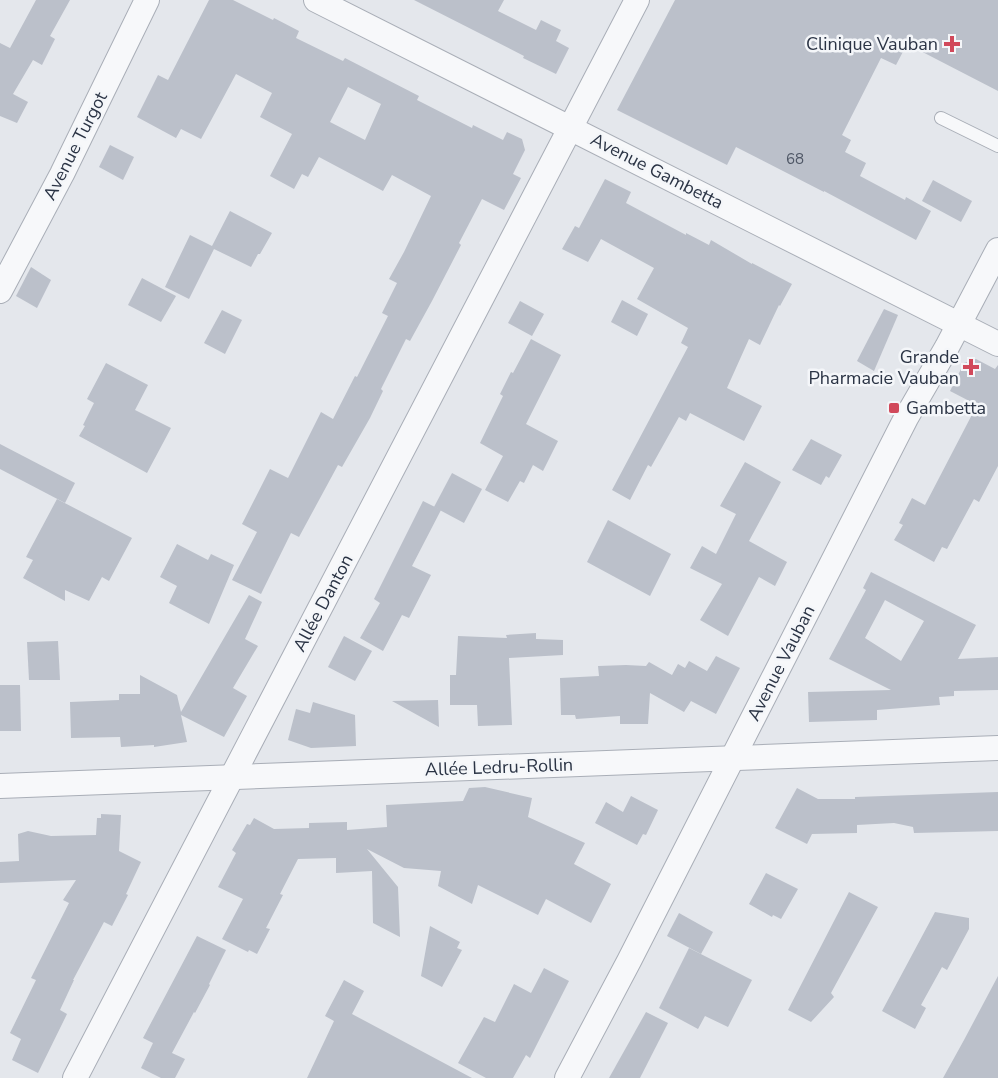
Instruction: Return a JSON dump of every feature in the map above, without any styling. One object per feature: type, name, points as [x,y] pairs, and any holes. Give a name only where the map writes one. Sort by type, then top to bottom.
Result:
[{"type":"street","name":"Avenue Turgot","points":[[0,291],[62,174],[147,0]]},
{"type":"street","name":"Avenue Gambetta","points":[[316,0],[998,344]]},
{"type":"street","name":"Allée Danton","points":[[75,1078],[637,0]]},
{"type":"street","name":"Avenue Vauban","points":[[567,1078],[906,418],[998,250]]},
{"type":"street","name":"Allée Ledru-Rollin","points":[[0,786],[998,748]]},
{"type":"lane","points":[[941,118],[998,146]]},
{"type":"building","points":[[36,0],[70,0],[50,36],[55,39],[42,65],[33,60],[13,94],[28,102],[17,123],[0,116],[0,43],[10,48]]},
{"type":"building","points":[[209,0],[233,0],[299,31],[296,38],[343,61],[345,58],[419,96],[417,100],[472,128],[473,125],[503,140],[507,132],[522,139],[525,150],[513,174],[521,178],[504,210],[482,199],[432,301],[410,341],[406,339],[381,389],[383,391],[370,418],[342,467],[338,465],[299,537],[291,533],[261,594],[232,580],[257,532],[242,524],[270,469],[288,478],[321,412],[333,419],[388,316],[382,313],[397,283],[389,279],[431,196],[392,175],[383,191],[319,157],[308,177],[302,174],[294,189],[270,176],[292,134],[260,117],[272,93],[236,74],[201,139],[181,129],[176,138],[137,117],[158,75],[168,80]],"holes":[[[348,87],[381,104],[365,140],[330,122]]]},
{"type":"building","points":[[414,0],[504,0],[498,11],[536,30],[541,20],[561,30],[556,41],[569,48],[556,74]]},
{"type":"building","points":[[675,0],[998,0],[998,91],[907,44],[896,65],[881,58],[842,135],[851,140],[845,152],[866,163],[860,176],[931,211],[916,240],[736,147],[727,165],[617,110]]},
{"type":"building","points":[[110,145],[134,157],[123,180],[99,167]]},
{"type":"building","points":[[605,179],[631,192],[626,203],[686,235],[686,233],[709,245],[711,240],[792,284],[760,345],[749,339],[727,388],[762,406],[744,441],[690,413],[686,421],[679,417],[651,467],[648,465],[630,500],[612,490],[688,347],[681,343],[688,328],[637,299],[654,268],[601,239],[588,262],[562,249],[575,226],[579,228]]},
{"type":"building","points":[[933,180],[972,201],[961,222],[922,201]]},
{"type":"building","points":[[230,211],[272,233],[251,267],[214,249],[189,299],[165,287],[190,235],[212,246]]},
{"type":"building","points":[[31,267],[51,280],[37,308],[16,296]]},
{"type":"building","points":[[142,278],[176,296],[161,322],[128,305]]},
{"type":"building","points":[[622,300],[648,314],[637,336],[611,322]]},
{"type":"building","points":[[520,301],[544,314],[532,336],[508,323]]},
{"type":"building","points":[[884,309],[898,315],[874,371],[857,361]]},
{"type":"building","points":[[222,310],[242,320],[225,354],[204,343]]},
{"type":"building","points":[[531,339],[561,355],[526,424],[558,441],[543,471],[533,465],[524,483],[520,481],[508,502],[485,490],[503,456],[480,443],[503,396],[500,394]]},
{"type":"building","points":[[976,359],[995,369],[998,365],[998,466],[979,502],[974,499],[947,549],[942,547],[934,562],[894,540],[903,525],[899,523],[912,498],[925,505],[977,405],[950,391],[964,363]]},
{"type":"building","points":[[106,363],[148,385],[135,410],[171,428],[147,473],[79,436],[94,403],[87,399]]},
{"type":"building","points":[[811,439],[842,455],[829,478],[826,476],[821,485],[792,470]]},
{"type":"building","points":[[0,444],[75,483],[65,503],[0,469]]},
{"type":"building","points":[[745,462],[781,482],[749,541],[787,562],[775,586],[759,577],[728,636],[700,620],[722,584],[690,568],[702,546],[716,554],[736,514],[720,506]]},
{"type":"building","points":[[452,473],[482,489],[464,523],[434,507]]},
{"type":"building","points":[[57,499],[132,538],[109,581],[102,577],[89,601],[65,590],[65,601],[23,578],[33,560],[26,557]]},
{"type":"building","points":[[423,501],[441,510],[412,566],[431,575],[409,618],[402,615],[383,651],[360,638],[380,603],[374,599]]},
{"type":"building","points":[[608,520],[671,554],[650,596],[587,562]]},
{"type":"building","points":[[177,544],[208,560],[211,554],[234,565],[209,624],[169,603],[177,586],[160,577]]},
{"type":"building","points":[[871,572],[976,625],[958,659],[998,657],[998,690],[954,691],[954,696],[939,697],[940,705],[877,710],[877,720],[809,722],[808,692],[891,690],[829,659],[866,590],[863,588]],"holes":[[[885,600],[924,621],[901,661],[865,638]]]},
{"type":"building","points":[[249,595],[262,602],[245,639],[258,646],[233,688],[247,696],[224,737],[181,715],[187,742],[154,747],[154,745],[121,747],[120,737],[71,738],[70,702],[119,700],[119,694],[140,694],[140,675],[177,695],[181,712]]},
{"type":"building","points":[[536,633],[536,639],[563,640],[563,655],[509,658],[512,725],[478,726],[477,705],[450,705],[450,675],[456,675],[458,636],[507,638],[506,635]]},
{"type":"building","points":[[344,636],[372,651],[355,681],[328,667]]},
{"type":"building","points":[[58,641],[60,680],[29,680],[27,642]]},
{"type":"building","points":[[716,656],[740,668],[716,714],[691,701],[684,712],[650,693],[648,724],[620,724],[620,716],[576,719],[575,715],[561,715],[560,678],[599,676],[598,666],[646,666],[649,662],[672,675],[678,664],[685,668],[689,661],[707,671]]},
{"type":"building","points":[[0,685],[20,685],[21,731],[0,731]]},
{"type":"building","points":[[438,700],[439,727],[392,701]]},
{"type":"building","points":[[313,702],[355,715],[356,746],[311,748],[288,740],[296,709],[310,713]]},
{"type":"building","points":[[485,787],[532,798],[528,817],[585,843],[574,864],[611,884],[591,923],[546,899],[538,915],[478,885],[472,904],[438,886],[441,871],[404,868],[367,849],[398,887],[400,937],[373,923],[372,871],[336,873],[336,858],[298,859],[280,894],[283,895],[266,928],[270,929],[257,954],[222,939],[243,899],[218,887],[236,853],[232,850],[247,824],[250,825],[254,818],[274,829],[309,828],[309,823],[347,822],[347,830],[387,827],[386,805],[463,801],[469,788]]},
{"type":"building","points":[[797,788],[818,799],[998,792],[998,831],[914,833],[913,827],[894,823],[857,825],[857,833],[812,834],[807,844],[775,828]]},
{"type":"building","points":[[631,796],[658,810],[646,835],[643,834],[637,845],[595,823],[606,802],[623,812]]},
{"type":"building","points":[[101,814],[121,815],[119,851],[141,862],[112,926],[104,922],[73,980],[60,1010],[67,1014],[38,1073],[12,1060],[21,1039],[10,1033],[36,980],[31,978],[69,903],[63,900],[76,880],[0,883],[0,862],[19,861],[18,834],[28,831],[51,836],[96,835],[97,818],[101,818]]},
{"type":"building","points":[[766,873],[798,889],[781,919],[773,915],[772,917],[749,904]]},
{"type":"building","points":[[849,892],[878,907],[831,993],[834,997],[811,1022],[788,1010]]},
{"type":"building","points":[[935,912],[969,918],[969,929],[947,970],[942,967],[921,1005],[926,1008],[915,1029],[882,1011]]},
{"type":"building","points":[[679,913],[713,932],[701,954],[667,936]]},
{"type":"building","points":[[430,926],[460,942],[457,948],[462,950],[442,987],[421,976]]},
{"type":"building","points":[[197,936],[226,950],[210,985],[172,1053],[185,1059],[175,1078],[161,1078],[141,1068],[153,1043],[143,1038]]},
{"type":"building","points":[[689,948],[752,980],[728,1027],[705,1016],[698,1029],[659,1008]]},
{"type":"building","points":[[544,968],[569,981],[530,1058],[526,1055],[513,1078],[486,1078],[458,1063],[484,1017],[495,1022],[514,984],[531,993]]},
{"type":"building","points":[[998,976],[998,1078],[943,1078],[964,1040]]},
{"type":"building","points":[[344,980],[364,991],[352,1014],[472,1078],[307,1078],[334,1021],[325,1016]]},
{"type":"building","points":[[646,1012],[668,1023],[640,1078],[609,1078]]},
{"type":"place","name":"Clinique Vauban","points":[[952,44]]},
{"type":"place","name":"Grande Pharmacie Vauban","points":[[971,367]]},
{"type":"place","name":"Gambetta","points":[[894,408]]}]
